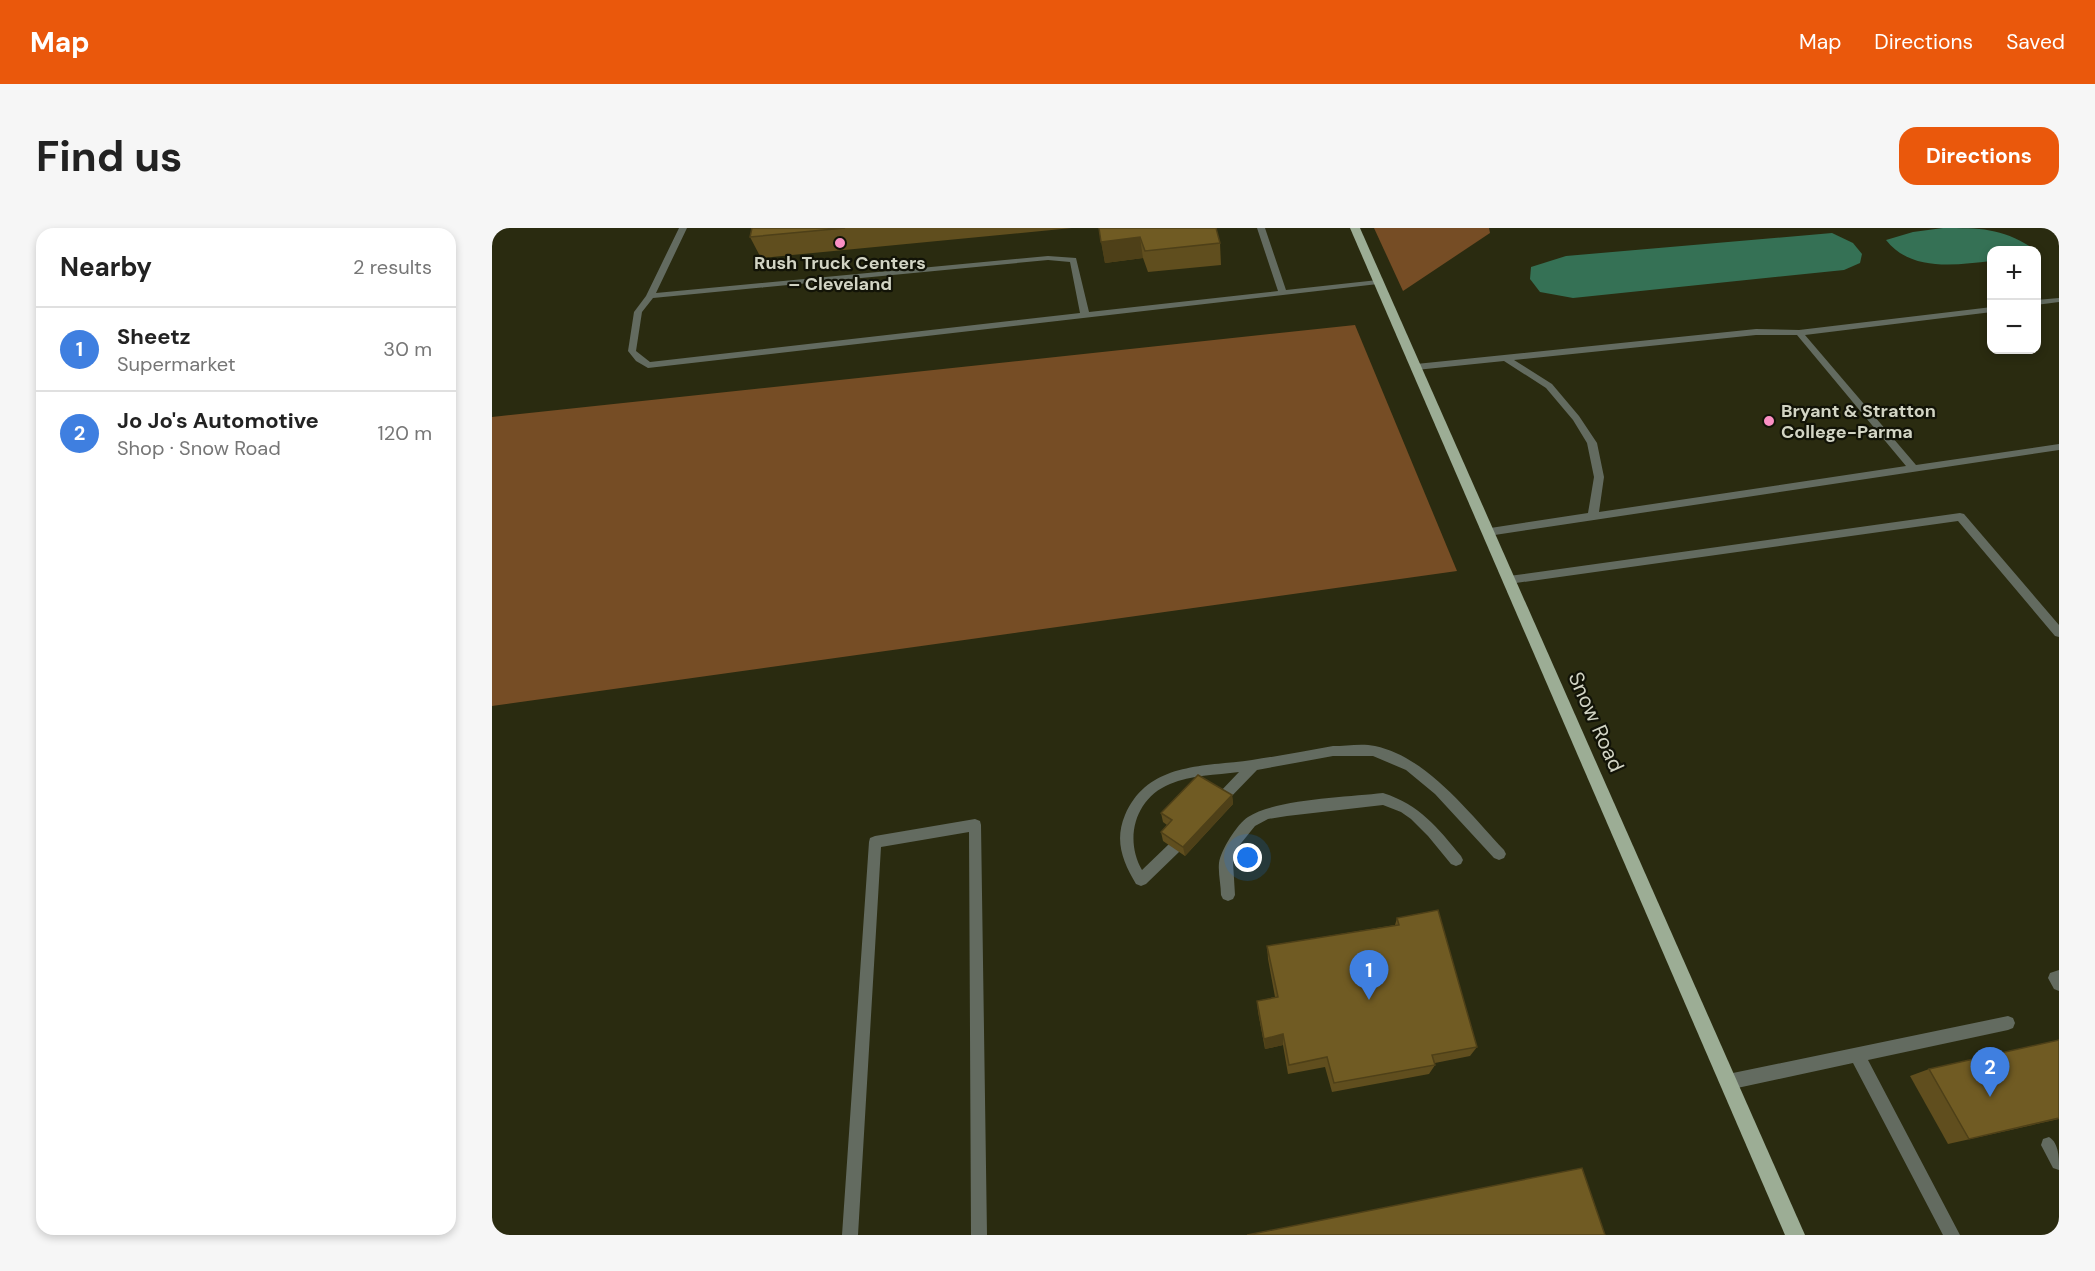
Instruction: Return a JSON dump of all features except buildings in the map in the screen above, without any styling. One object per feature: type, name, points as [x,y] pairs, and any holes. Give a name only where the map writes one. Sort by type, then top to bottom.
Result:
[{"type":"main road","name":"Snow Road","points":[[1355,228],[1795,1235]]},
{"type":"lane","points":[[683,228],[650,296],[638,312],[632,351],[648,364],[1378,282]]},
{"type":"lane","points":[[1261,228],[1282,292]]},
{"type":"lane","points":[[650,296],[1048,258],[1073,260],[1085,315]]},
{"type":"lane","points":[[2041,302],[2059,300]]},
{"type":"lane","points":[[1416,367],[1756,332],[1799,333],[1987,310]]},
{"type":"lane","points":[[1799,333],[1914,469]]},
{"type":"lane","points":[[1506,358],[1549,386],[1576,417],[1592,443],[1599,477],[1593,516]]},
{"type":"lane","points":[[1488,532],[2059,447]]},
{"type":"lane","points":[[1509,580],[1960,517],[2059,633]]},
{"type":"lane","points":[[1174,848],[1141,880],[1131,864],[1127,849],[1127,828],[1133,812],[1144,795],[1163,781],[1190,774],[1333,751],[1374,751],[1410,766],[1439,790],[1499,854]]},
{"type":"lane","points":[[1222,798],[1254,765]]},
{"type":"lane","points":[[1228,895],[1226,862],[1240,832],[1250,822],[1266,814],[1287,810],[1383,799],[1397,802],[1413,813],[1434,833],[1456,860]]},
{"type":"lane","points":[[850,1235],[875,842],[975,825],[979,1235]]},
{"type":"lane","points":[[2059,976],[2055,978],[2059,984]]},
{"type":"lane","points":[[1728,1082],[2008,1023]]},
{"type":"lane","points":[[1857,1055],[1952,1235]]},
{"type":"lane","points":[[2049,1145],[2059,1162]]},
{"type":"shaded area","points":[[1374,228],[1489,228],[1490,233],[1403,291]]},
{"type":"shaded area","points":[[1943,228],[1990,230],[2010,236],[2029,246],[1987,246],[1987,261],[1935,264],[1908,257],[1886,240],[1913,232]]},
{"type":"shaded area","points":[[1832,233],[1853,243],[1862,254],[1860,263],[1844,270],[1573,298],[1540,292],[1530,279],[1531,267],[1566,256]]},
{"type":"shaded area","points":[[1355,325],[1457,571],[492,706],[492,417]]},
{"type":"place","name":"Rush Truck Centers – Cleveland","points":[[840,243]]},
{"type":"place","name":"Bryant & Stratton College-Parma","points":[[1769,421]]},
{"type":"place","name":"Sheetz","points":[[1369,1000]]},
{"type":"place","name":"Jo Jo's Automotive","points":[[1990,1097]]}]
